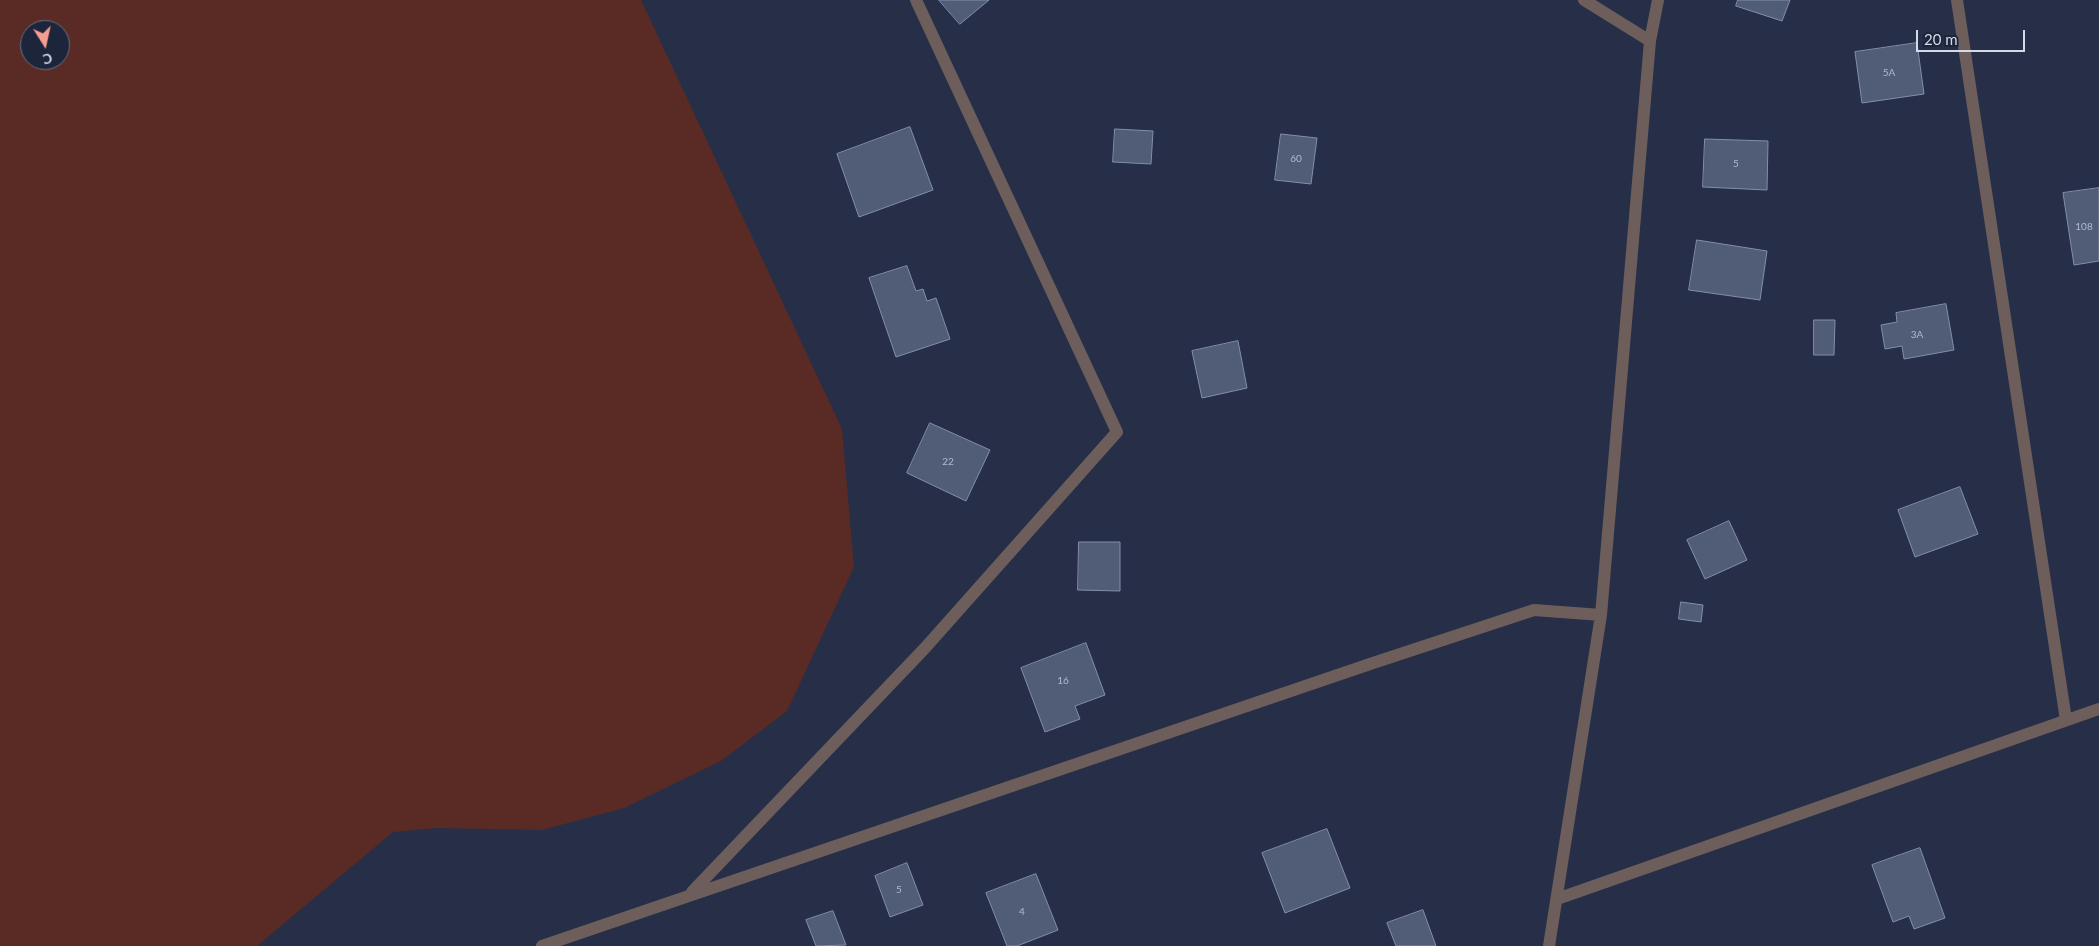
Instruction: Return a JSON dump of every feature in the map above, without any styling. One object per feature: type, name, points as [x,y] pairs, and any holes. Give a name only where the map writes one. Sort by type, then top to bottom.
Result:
[{"type":"street","points":[[690,894],[925,648],[1117,432],[916,0]]},
{"type":"street","points":[[1584,0],[1650,40]]},
{"type":"street","points":[[1549,946],[1601,615],[1650,40],[1658,0]]},
{"type":"street","points":[[1957,0],[2066,720]]},
{"type":"street","points":[[542,946],[690,894],[1534,610],[1601,615]]},
{"type":"street","points":[[1557,899],[2099,709]]},
{"type":"shaded area","points":[[0,0],[641,0],[842,429],[854,567],[787,711],[721,761],[624,808],[542,830],[437,828],[393,832],[257,946],[0,946]]},
{"type":"building","points":[[939,0],[989,0],[960,24]]},
{"type":"building","points":[[1738,0],[1790,0],[1782,21],[1736,6]]},
{"type":"building","points":[[1917,43],[1924,94],[1862,103],[1855,52]]},
{"type":"building","points":[[910,127],[933,190],[859,217],[837,154]]},
{"type":"building","points":[[1115,129],[1153,131],[1151,164],[1113,162]]},
{"type":"building","points":[[1281,134],[1317,138],[1311,184],[1275,180]]},
{"type":"building","points":[[1705,139],[1768,141],[1767,190],[1703,187]]},
{"type":"building","points":[[2099,188],[2099,261],[2074,265],[2063,193]]},
{"type":"building","points":[[1697,240],[1767,251],[1760,300],[1689,290]]},
{"type":"building","points":[[907,266],[916,291],[923,289],[927,301],[936,298],[950,339],[896,357],[869,278]]},
{"type":"building","points":[[1946,304],[1954,350],[1904,359],[1902,346],[1885,349],[1881,325],[1897,322],[1896,313]]},
{"type":"building","points":[[1814,320],[1835,320],[1834,355],[1814,355]]},
{"type":"building","points":[[1238,341],[1247,388],[1202,398],[1192,351]]},
{"type":"building","points":[[930,423],[990,450],[966,501],[907,473]]},
{"type":"building","points":[[1960,487],[1978,534],[1915,557],[1898,510]]},
{"type":"building","points":[[1729,521],[1747,560],[1705,579],[1687,540]]},
{"type":"building","points":[[1079,542],[1120,542],[1120,591],[1078,590]]},
{"type":"building","points":[[1681,602],[1703,605],[1701,622],[1679,619]]},
{"type":"building","points":[[1086,643],[1105,695],[1075,706],[1080,719],[1045,732],[1021,668]]},
{"type":"building","points":[[1327,829],[1350,888],[1285,913],[1262,853]]},
{"type":"building","points":[[1920,848],[1945,918],[1914,929],[1909,916],[1893,922],[1872,865]]},
{"type":"building","points":[[907,863],[923,905],[890,917],[875,876]]},
{"type":"building","points":[[1036,874],[1058,930],[1017,946],[1007,946],[986,893]]},
{"type":"building","points":[[1423,910],[1436,946],[1396,946],[1387,923]]},
{"type":"building","points":[[833,911],[846,945],[816,946],[806,920]]}]
